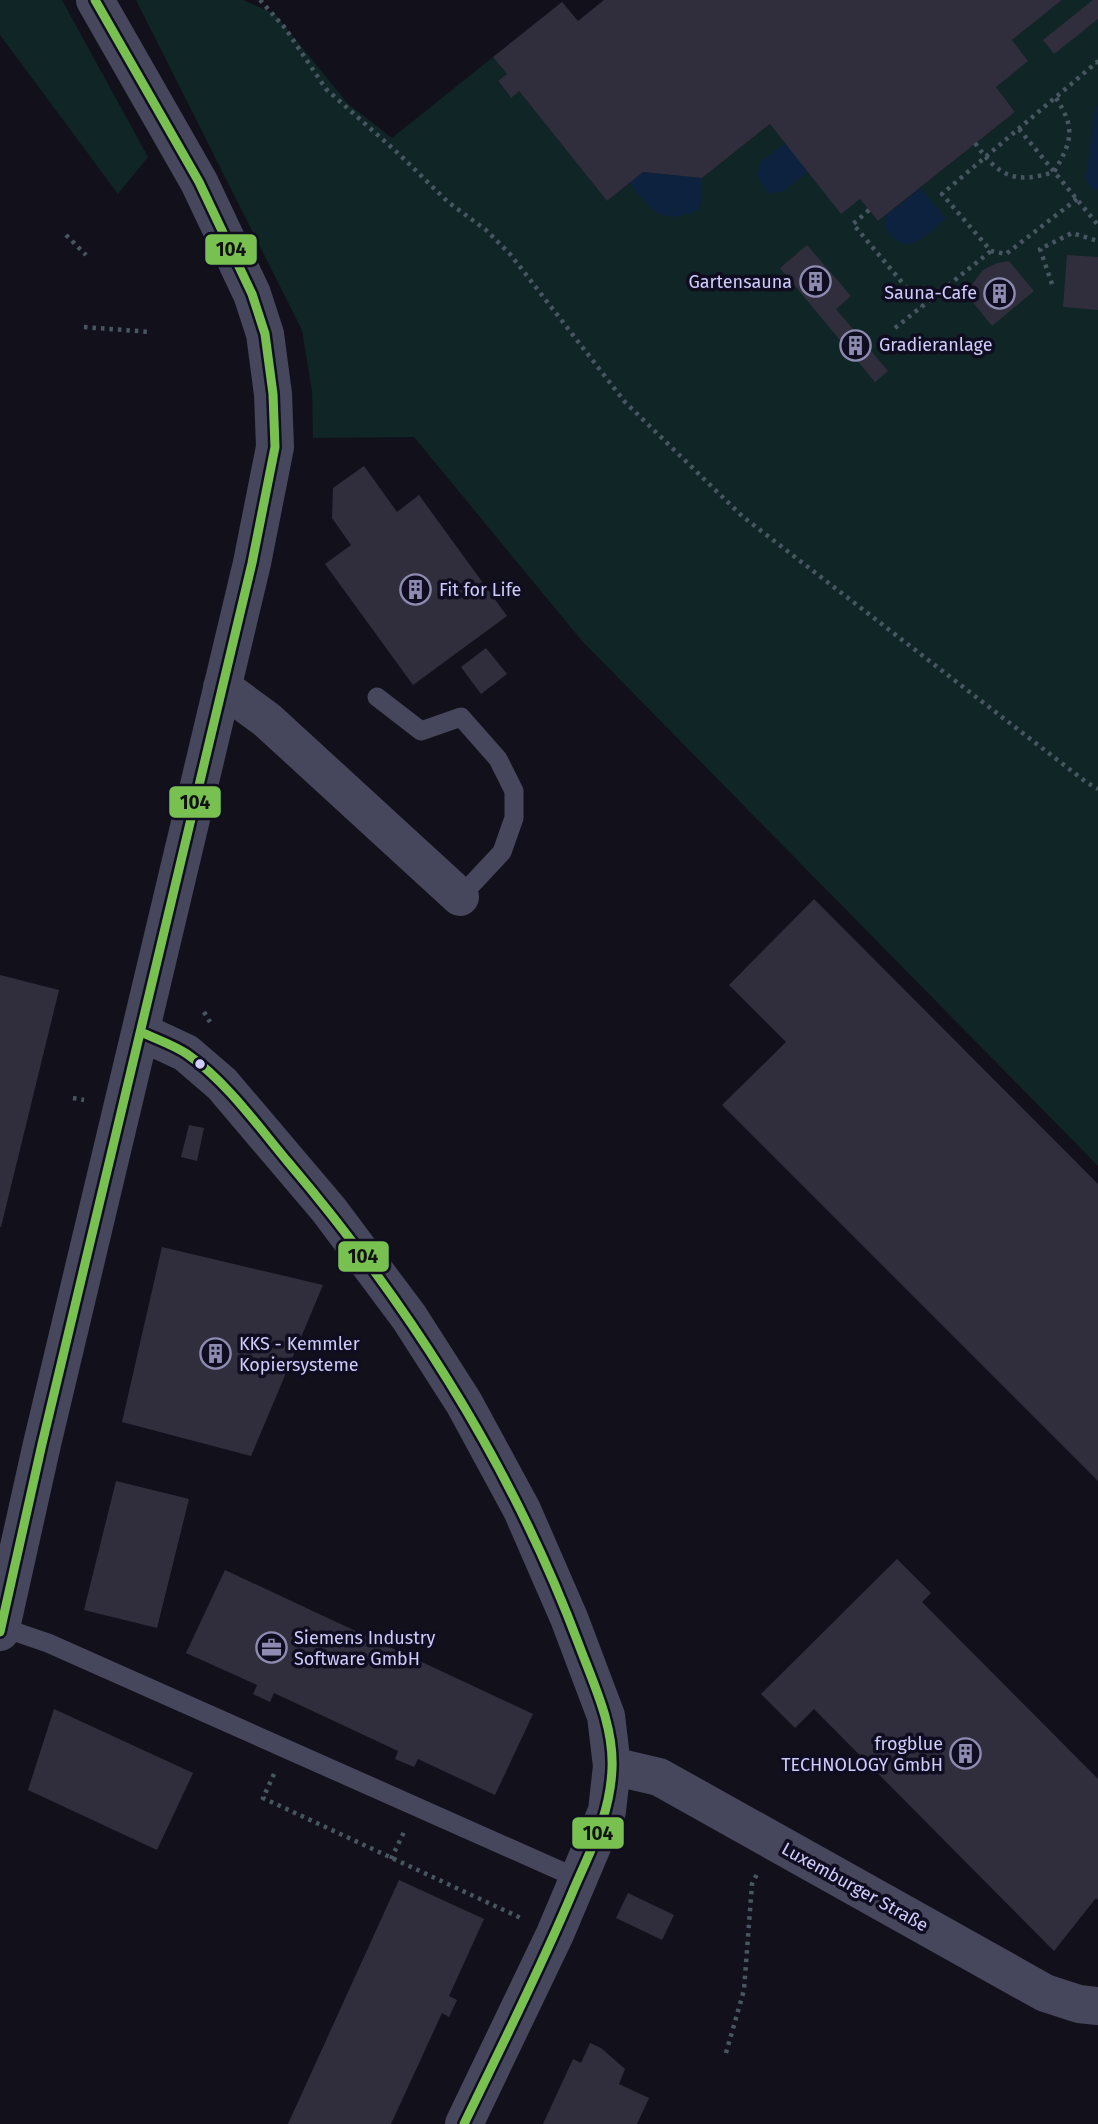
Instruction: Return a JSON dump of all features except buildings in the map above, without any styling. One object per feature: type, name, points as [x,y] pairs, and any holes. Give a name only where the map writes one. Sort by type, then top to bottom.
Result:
[{"type":"street","points":[[1,1629],[42,1444],[252,563],[275,447],[274,394],[265,334],[252,293],[199,182],[95,0]]},
{"type":"street","points":[[222,687],[267,720],[460,897]]},
{"type":"street","points":[[141,1032],[186,1054],[222,1084],[329,1210],[409,1317],[457,1392],[522,1510],[569,1618],[606,1716],[612,1766],[607,1811],[555,1934],[464,2124]]},
{"type":"street","name":"Luxemburger Straße","points":[[612,1766],[659,1777],[1045,1993],[1079,2004],[1098,2006]]},
{"type":"lane","points":[[377,697],[421,731],[461,717],[498,759],[514,791],[514,818],[502,852],[460,897]]},
{"type":"lane","points":[[1,1629],[48,1643],[579,1879]]},
{"type":"path","points":[[260,0],[285,28],[326,89],[448,202],[486,230],[510,254],[625,402],[742,516],[1098,789]]},
{"type":"path","points":[[1077,199],[1006,254],[991,251],[942,194],[1097,62],[1098,64]]},
{"type":"path","points":[[975,143],[996,168],[1017,178],[1054,172],[1068,147],[1066,114],[1056,98]]},
{"type":"path","points":[[1019,129],[1098,225]]},
{"type":"path","points":[[869,210],[853,224],[922,306]]},
{"type":"path","points":[[1052,284],[1040,248],[1072,233],[1098,241]]},
{"type":"path","points":[[66,235],[86,255]]},
{"type":"path","points":[[895,328],[991,251]]},
{"type":"path","points":[[84,327],[151,332]]},
{"type":"path","points":[[263,1798],[391,1860],[555,1934]]},
{"type":"path","points":[[726,2053],[744,1990],[752,1884],[758,1872]]},
{"type":"green space","points":[[0,0],[62,0],[148,157],[118,194],[0,35]]},
{"type":"green space","points":[[136,0],[243,0],[275,14],[348,104],[392,138],[493,57],[507,74],[498,82],[510,97],[519,91],[607,201],[643,172],[702,178],[770,124],[860,199],[878,221],[1015,112],[996,87],[1012,40],[1062,0],[1098,0],[1098,1166],[582,641],[414,437],[313,438],[312,391],[302,330]]},
{"type":"water","points":[[1098,103],[1098,190],[1091,189],[1086,178]]},
{"type":"water","points":[[785,143],[808,172],[782,192],[769,193],[757,173],[762,161]]},
{"type":"water","points":[[643,172],[702,178],[699,209],[676,216],[659,213],[629,183]]},
{"type":"water","points":[[921,188],[946,219],[915,242],[901,243],[885,228],[885,216]]},
{"type":"transit line","name":"104","points":[[0,1632],[42,1444],[252,563],[275,447],[273,394],[265,334],[252,294],[199,182],[95,0]]},
{"type":"transit line","name":"104","points":[[141,1032],[187,1054],[228,1091],[333,1217],[417,1332],[455,1391],[523,1515],[552,1579],[602,1706],[612,1753],[610,1786],[604,1817],[547,1950],[464,2124]]},
{"type":"place","name":"Gartensauna","points":[[815,282]]},
{"type":"place","name":"Sauna-Cafe","points":[[1000,293]]},
{"type":"place","name":"Gradieranlage","points":[[856,345]]},
{"type":"place","name":"Fit for Life","points":[[416,590]]},
{"type":"place","name":"KKS - Kemmler Kopiersysteme","points":[[216,1354]]},
{"type":"place","name":"Siemens Industry Software GmbH","points":[[271,1648]]},
{"type":"place","name":"frogblue TECHNOLOGY GmbH","points":[[966,1754]]}]
